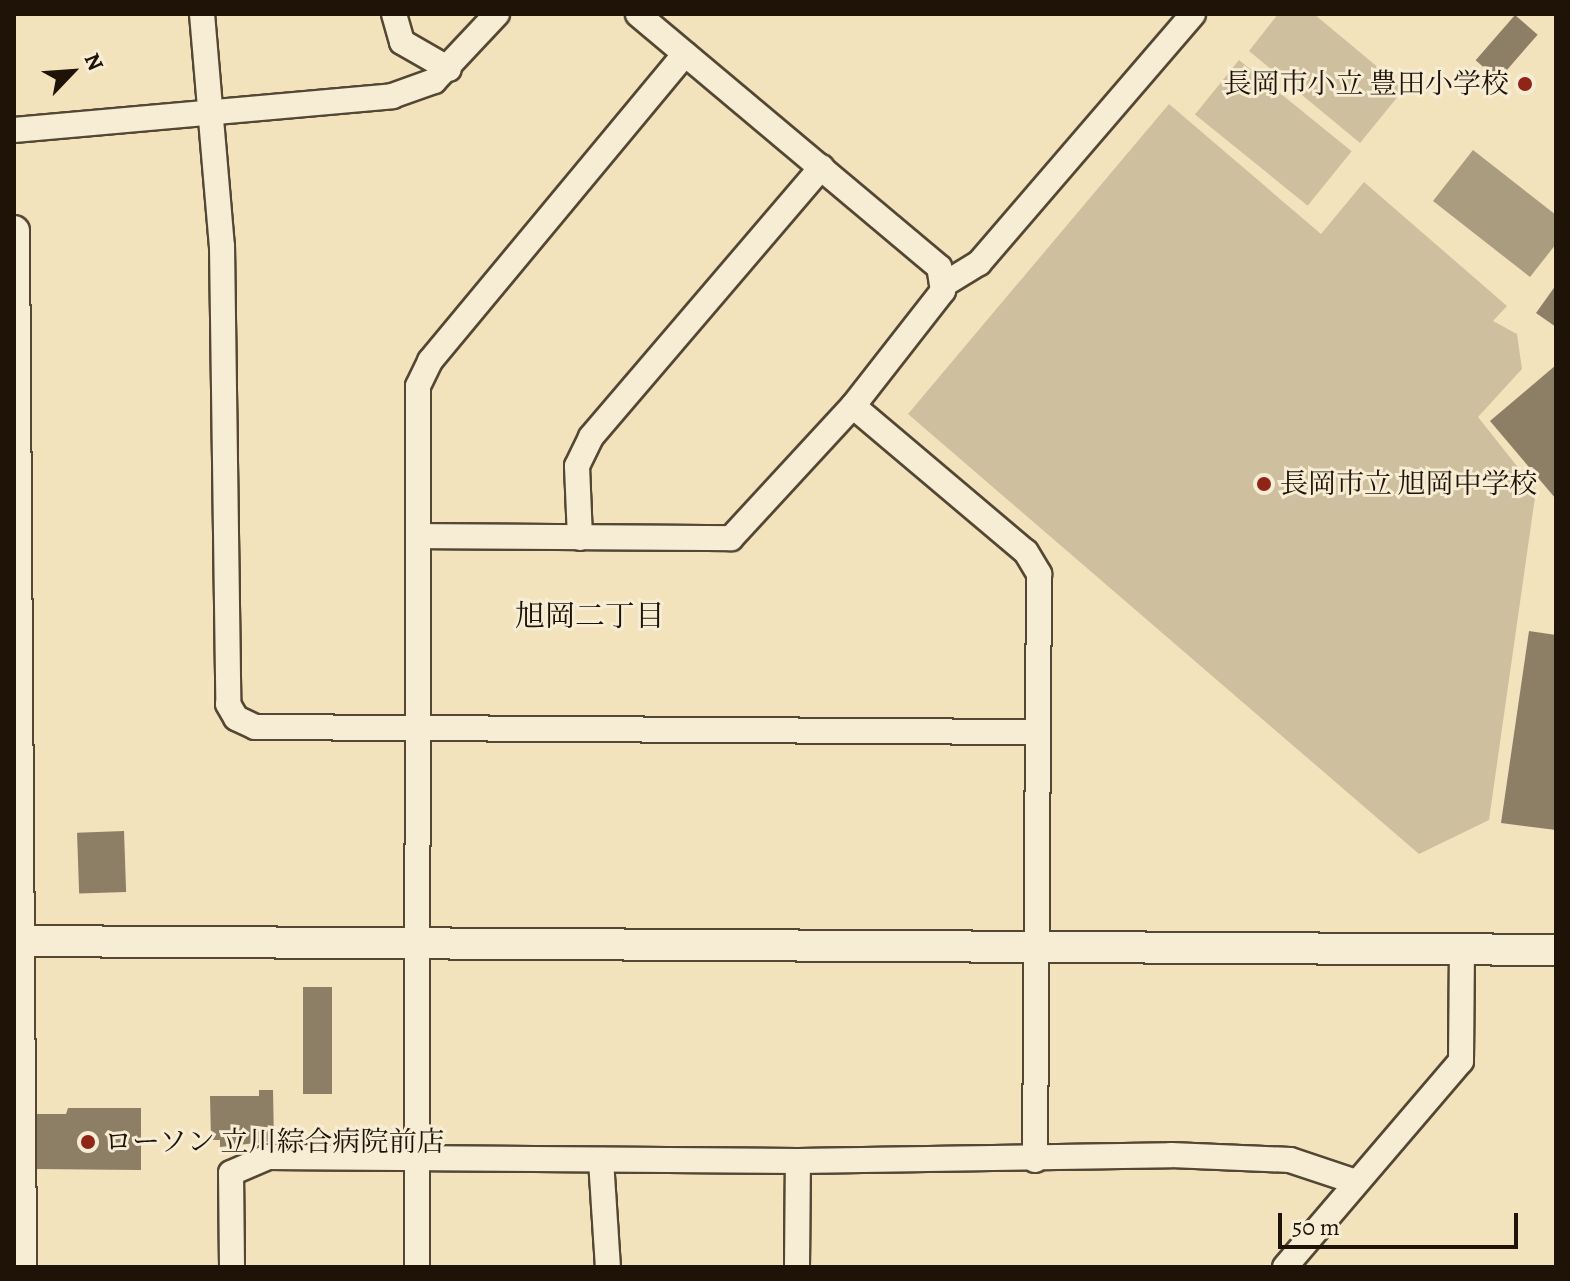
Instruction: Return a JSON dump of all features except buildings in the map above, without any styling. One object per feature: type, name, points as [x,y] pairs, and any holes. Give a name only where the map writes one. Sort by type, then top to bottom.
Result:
[{"type":"street","points":[[202,14],[213,112],[228,372],[228,704],[236,718],[255,727],[1037,732]]},
{"type":"street","points":[[394,14],[402,42],[449,69]]},
{"type":"street","points":[[14,130],[392,96],[449,69],[497,14]]},
{"type":"street","points":[[638,14],[939,267],[943,285]]},
{"type":"street","points":[[419,536],[731,538],[853,406],[943,285],[979,263],[1193,14]]},
{"type":"street","points":[[417,1267],[420,375],[685,54]]},
{"type":"street","points":[[580,538],[577,466],[591,437],[822,167]]},
{"type":"street","points":[[14,231],[21,1267]]},
{"type":"street","points":[[853,406],[1033,563],[1037,732],[1035,1160]]},
{"type":"street","points":[[17,941],[1035,944],[1556,950]]},
{"type":"street","points":[[1285,1267],[1353,1181],[1461,1061],[1462,949]]},
{"type":"street","points":[[232,1267],[231,1173],[245,1162],[418,1159],[1290,1160],[1353,1181]]},
{"type":"street","points":[[601,1160],[608,1267]]},
{"type":"street","points":[[797,1267],[798,1161]]},
{"type":"shaded area","points":[[1278,14],[1314,14],[1404,89],[1360,143],[1249,51]]},
{"type":"shaded area","points":[[1239,60],[1352,151],[1308,206],[1195,114]]},
{"type":"shaded area","points":[[1169,104],[1321,234],[1364,182],[1507,306],[1493,321],[1517,334],[1522,369],[1478,417],[1536,490],[1489,820],[1419,854],[908,414]]},
{"type":"shaded area","points":[[1473,150],[1556,215],[1556,244],[1530,277],[1433,201]]},
{"type":"place","name":"長岡市小立 豊田小学校","points":[[1525,84]]},
{"type":"place","name":"長岡市立 旭岡中学校","points":[[1264,484]]},
{"type":"place","name":"ローソン 立川綜合病院前店","points":[[88,1142]]},
{"type":"district","name":"旭岡二丁目","points":[[590,616]]}]
